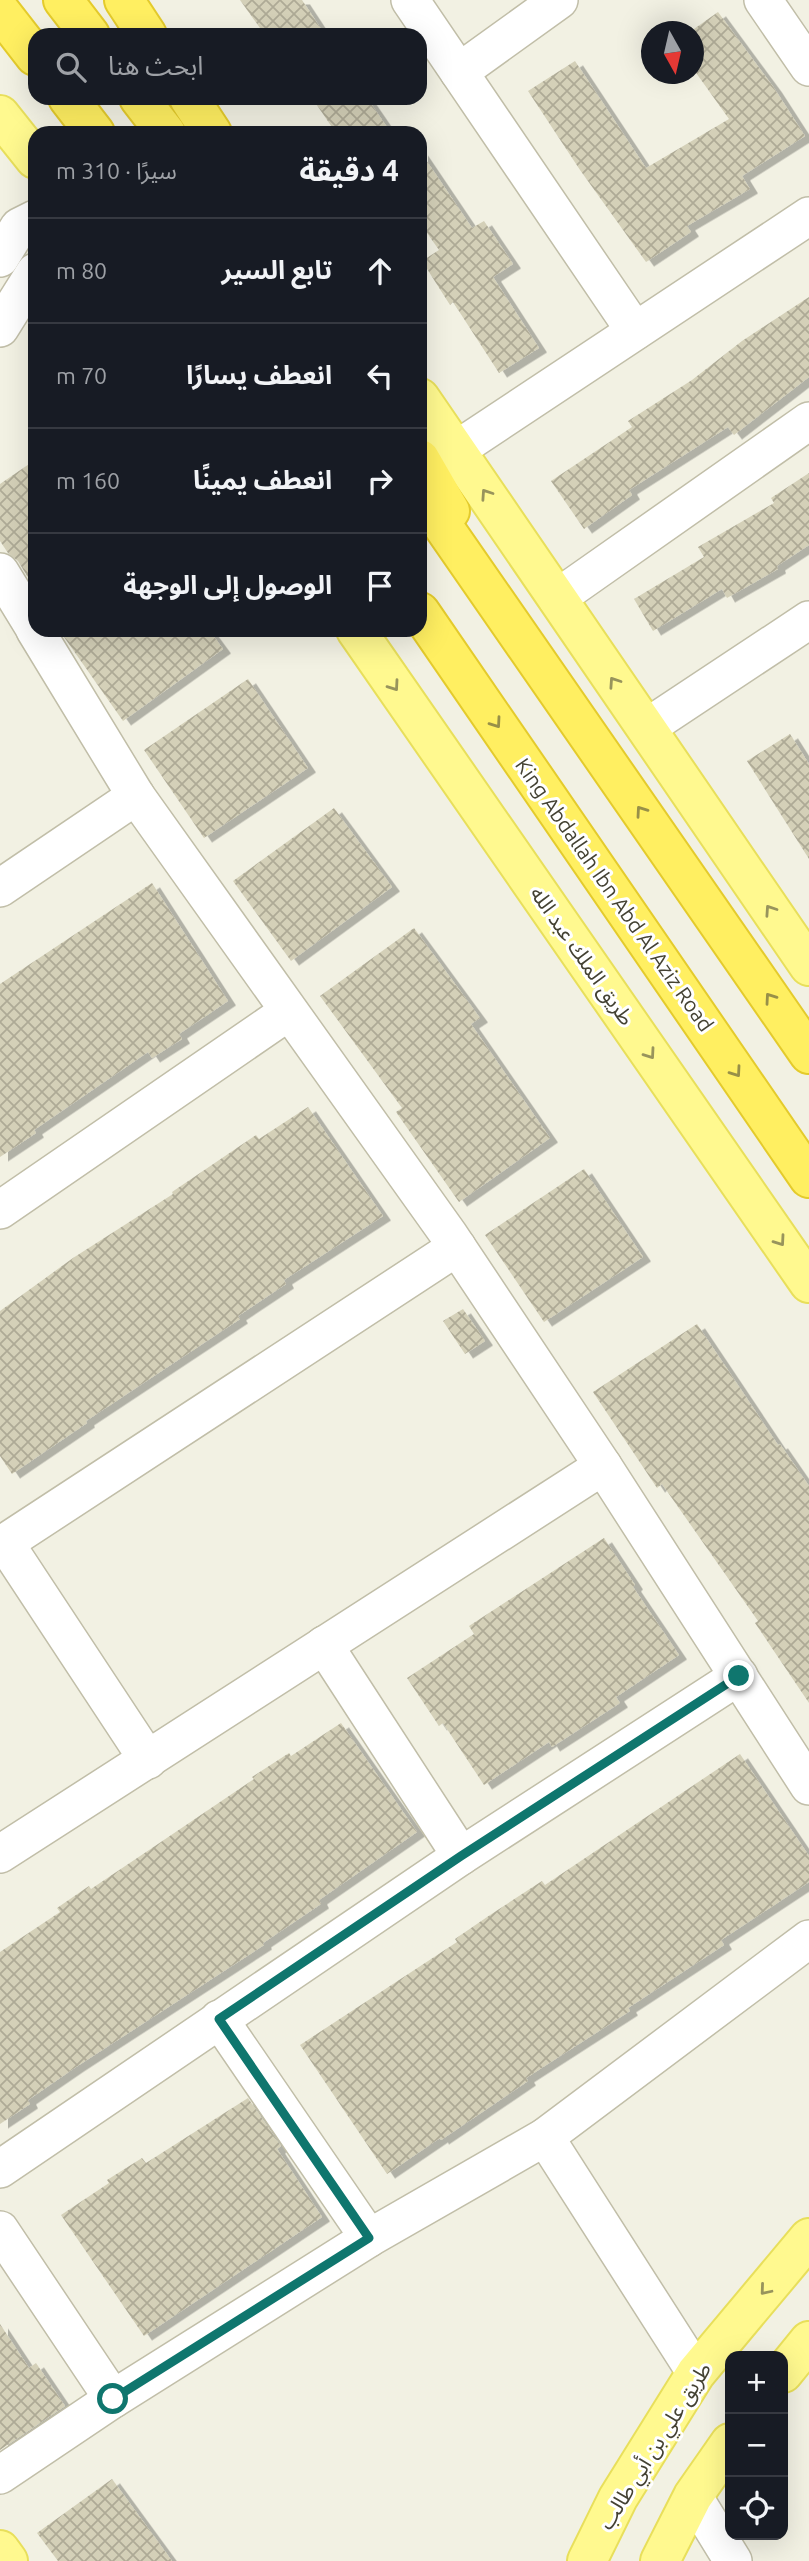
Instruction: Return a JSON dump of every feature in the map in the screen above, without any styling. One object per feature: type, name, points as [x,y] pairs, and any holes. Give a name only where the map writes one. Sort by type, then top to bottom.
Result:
[{"type":"highway","points":[[63,0],[85,28]]},
{"type":"highway","points":[[126,0],[143,28]]},
{"type":"highway","points":[[0,11],[28,47]]},
{"type":"highway","points":[[73,105],[90,126]]},
{"type":"highway","points":[[144,105],[160,126]]},
{"type":"highway","points":[[194,105],[207,126]]},
{"type":"highway","points":[[438,455],[516,629]]},
{"type":"highway","points":[[427,503],[809,1054]]},
{"type":"highway","name":"King Abdallah Ibn Abd Al Aziz Road","points":[[427,622],[809,1178]]},
{"type":"main road","points":[[126,0],[150,28]]},
{"type":"main road","points":[[0,101],[31,126]]},
{"type":"main road","points":[[211,105],[227,126]]},
{"type":"main road","points":[[0,115],[28,150]]},
{"type":"main road","points":[[427,420],[438,455],[557,598],[809,966]]},
{"type":"main road","points":[[427,631],[457,667]]},
{"type":"main road","name":"طريق الملك عبد الله","points":[[361,637],[809,1283]]},
{"type":"main road","name":"طريق علي بن أبي طالب","points":[[587,2561],[618,2498],[696,2373],[809,2238]]},
{"type":"main road","points":[[788,2367],[809,2341]]},
{"type":"main road","points":[[660,2561],[693,2496],[725,2450]]},
{"type":"main road","points":[[0,2550],[8,2561]]},
{"type":"street","points":[[410,0],[635,331]]},
{"type":"street","points":[[459,72],[559,0]]},
{"type":"street","points":[[763,0],[809,68]]},
{"type":"street","points":[[438,455],[635,331],[809,216]]},
{"type":"street","points":[[0,258],[19,227],[28,222]]},
{"type":"street","points":[[0,328],[28,283]]},
{"type":"street","points":[[557,598],[809,421]]},
{"type":"street","points":[[0,572],[28,618]]},
{"type":"street","points":[[646,728],[803,636]]},
{"type":"street","points":[[39,637],[136,796],[457,1247],[603,1466],[809,1786]]},
{"type":"street","points":[[0,888],[136,796]]},
{"type":"street","points":[[0,1210],[288,1012]]},
{"type":"street","points":[[148,1760],[3,1545],[457,1247]]},
{"type":"street","points":[[0,1854],[603,1466]]},
{"type":"street","points":[[324,1645],[461,1856]]},
{"type":"street","points":[[0,2169],[461,1856],[739,1676]]},
{"type":"street","points":[[0,2475],[113,2399],[369,2238],[545,2137],[809,1940]]},
{"type":"street","points":[[219,2019],[369,2238]]},
{"type":"street","points":[[545,2137],[696,2373]]},
{"type":"street","points":[[0,2230],[113,2399]]},
{"type":"street","points":[[693,2496],[733,2561]]},
{"type":"building","points":[[240,0],[302,0],[320,28],[260,28]]},
{"type":"building","points":[[718,12],[774,88],[805,136],[742,176],[750,189],[687,226],[691,232],[646,262],[528,91],[575,61],[646,168],[729,119],[704,84],[704,22]]},
{"type":"building","points":[[317,105],[372,105],[386,126],[331,126]]},
{"type":"building","points":[[427,161],[472,228],[484,221],[513,264],[493,277],[539,348],[499,373],[453,302],[450,305],[427,269],[427,258],[439,250],[427,233]]},
{"type":"building","points":[[809,297],[809,377],[734,435],[728,427],[629,490],[632,495],[584,529],[551,481],[632,427],[628,421],[692,380],[742,341]]},
{"type":"building","points":[[28,465],[28,577],[0,541],[0,484]]},
{"type":"building","points":[[809,473],[809,545],[777,566],[778,569],[727,598],[722,589],[653,631],[634,599],[704,557],[698,547],[774,503],[771,498]]},
{"type":"building","points":[[64,637],[214,637],[223,649],[123,721]]},
{"type":"building","points":[[248,679],[308,768],[204,838],[144,750]]},
{"type":"building","points":[[790,734],[809,764],[809,859],[747,761]]},
{"type":"building","points":[[334,808],[392,887],[291,961],[233,881]]},
{"type":"building","points":[[152,883],[228,1001],[179,1034],[182,1039],[152,1058],[148,1052],[34,1130],[36,1133],[0,1157],[0,984]]},
{"type":"building","points":[[414,928],[480,1018],[471,1024],[550,1138],[459,1202],[396,1112],[402,1108],[320,996]]},
{"type":"building","points":[[308,1107],[383,1216],[284,1280],[286,1284],[238,1316],[240,1319],[86,1421],[87,1423],[12,1474],[0,1456],[0,1311],[73,1258],[173,1194],[172,1192],[256,1135],[259,1139]]},
{"type":"building","points":[[584,1169],[643,1257],[544,1322],[485,1235]]},
{"type":"building","points":[[463,1309],[485,1341],[465,1354],[443,1321]]},
{"type":"building","points":[[697,1324],[778,1445],[780,1444],[809,1486],[809,1703],[755,1623],[758,1621],[662,1484],[657,1488],[593,1392]]},
{"type":"building","points":[[604,1538],[679,1655],[616,1697],[620,1703],[552,1747],[549,1742],[484,1785],[443,1723],[439,1726],[407,1678],[474,1634],[469,1626]]},
{"type":"building","points":[[341,1723],[417,1832],[319,1900],[321,1904],[263,1943],[264,1945],[76,2067],[28,2100],[30,2104],[0,2124],[0,1952],[60,1912],[57,1908],[89,1886],[91,1889],[254,1779],[252,1777],[289,1753],[291,1756]]},
{"type":"building","points":[[740,1754],[809,1856],[809,1882],[721,1940],[724,1945],[628,2008],[630,2011],[526,2078],[528,2081],[387,2174],[300,2045],[457,1942],[455,1939],[490,1915],[542,1881],[545,1885]]},
{"type":"building","points":[[248,2098],[281,2146],[277,2149],[322,2217],[144,2336],[61,2215],[109,2183],[107,2180],[142,2158],[146,2163]]},
{"type":"building","points":[[0,2324],[29,2368],[36,2363],[65,2406],[0,2450]]},
{"type":"building","points":[[112,2479],[172,2561],[58,2561],[37,2533]]},
{"type":"route","points":[[113,2399],[369,2238],[219,2019],[461,1856],[739,1676]]}]
